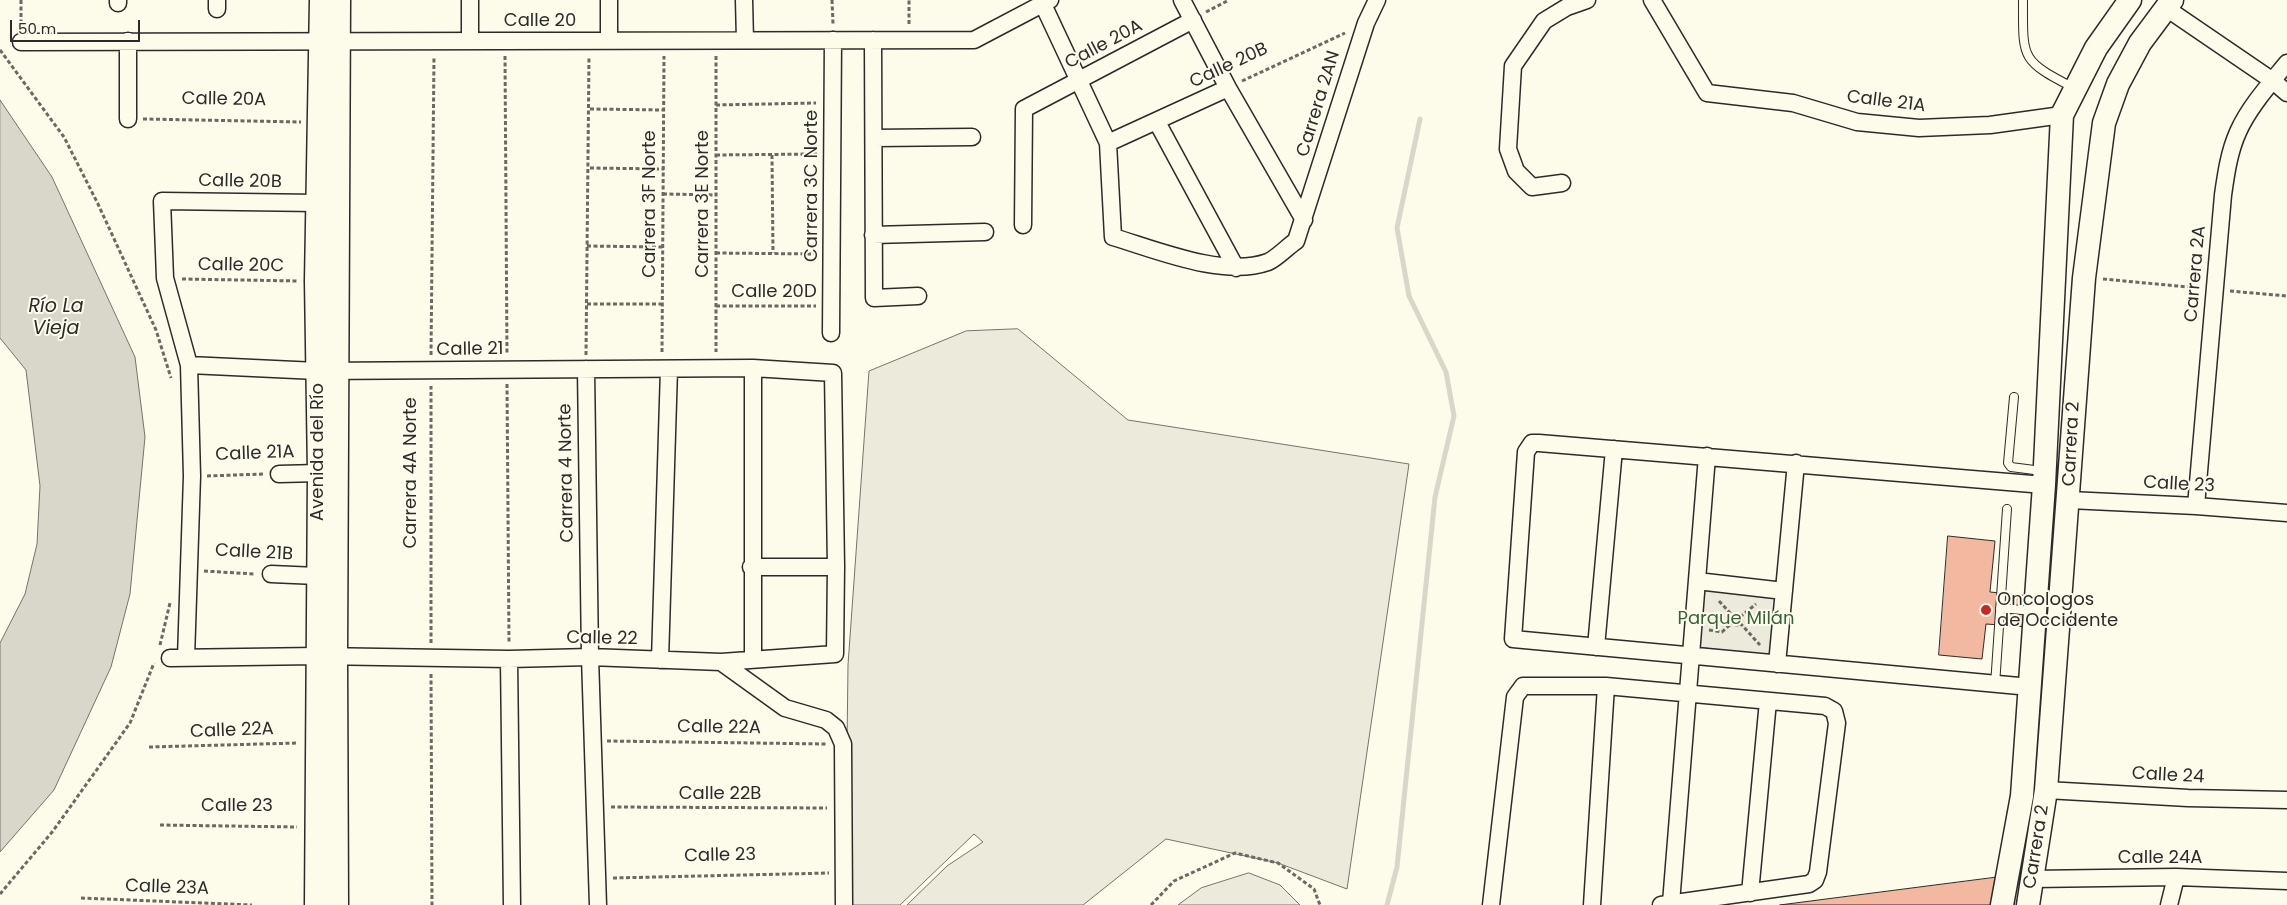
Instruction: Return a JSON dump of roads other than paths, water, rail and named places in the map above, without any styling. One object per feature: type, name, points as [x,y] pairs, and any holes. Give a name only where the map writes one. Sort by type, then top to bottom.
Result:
[{"type":"street","name":"Avenida del Río","points":[[321,0],[330,41],[326,656],[338,905]]},
{"type":"street","name":"Avenida del Río","points":[[316,905],[316,743],[326,656],[317,576],[319,473],[328,371],[316,281],[320,122],[330,41],[339,0]]},
{"type":"street","points":[[470,0],[470,41]]},
{"type":"street","points":[[609,0],[609,41]]},
{"type":"street","points":[[744,0],[745,40]]},
{"type":"street","points":[[1182,0],[1228,88],[1304,220]]},
{"type":"street","name":"Carrera 2AN","points":[[1108,143],[1113,237],[1190,260],[1236,268],[1270,262],[1296,241],[1366,23],[1377,0]]},
{"type":"street","points":[[1562,183],[1532,187],[1516,171],[1508,149],[1513,66],[1544,20],[1568,7],[1587,0]]},
{"type":"street","name":"Calle 21A","points":[[1652,0],[1707,93],[1793,104],[1857,122],[1919,128],[1990,125],[2062,115]]},
{"type":"street","name":"Calle 20","points":[[21,42],[974,40],[1044,1]]},
{"type":"street","points":[[1044,1],[1108,143]]},
{"type":"street","name":"Carrera 2","points":[[2002,905],[2022,796],[2044,478],[2062,115],[2074,88],[2096,48],[2124,4]]},
{"type":"street","points":[[2169,4],[2273,80],[2287,93]]},
{"type":"street","name":"Carrera 2","points":[[2028,905],[2046,790],[2084,278],[2104,123],[2118,84],[2140,43],[2169,4]]},
{"type":"street","name":"Calle 20A","points":[[1023,225],[1024,110],[1192,20]]},
{"type":"street","name":"Carrera 3C Norte","points":[[831,333],[833,40]]},
{"type":"street","points":[[873,40],[874,298],[918,296]]},
{"type":"street","points":[[128,42],[128,119]]},
{"type":"street","name":"Carrera 2A","points":[[2196,506],[2222,195],[2232,147],[2249,112],[2287,63]]},
{"type":"street","name":"Calle 20B","points":[[1108,143],[1228,88]]},
{"type":"street","points":[[1157,122],[1236,268]]},
{"type":"street","points":[[874,138],[972,137]]},
{"type":"street","name":"Calle 20B","points":[[189,365],[165,278],[162,201],[318,203]]},
{"type":"street","points":[[874,235],[985,232]]},
{"type":"street","name":"Calle 21","points":[[189,365],[328,371],[753,368],[833,373],[836,567]]},
{"type":"street","name":"Calle 22","points":[[189,365],[192,476],[190,571],[168,654],[509,659],[590,657],[720,662],[752,658],[835,654],[836,567]]},
{"type":"street","points":[[752,658],[753,368]]},
{"type":"street","points":[[660,660],[665,369]]},
{"type":"street","name":"Carrera 4 Norte","points":[[586,370],[590,657],[598,905]]},
{"type":"street","points":[[2030,687],[1513,639],[1526,452],[1532,443],[1796,463],[2044,478]]},
{"type":"street","points":[[1596,647],[1614,449]]},
{"type":"street","points":[[1491,905],[1515,697],[1523,686],[1606,686],[1688,695],[1826,706],[1834,711],[1838,724],[1818,872],[1815,880],[1809,884],[1750,894],[1666,904],[1688,695],[1707,456]]},
{"type":"street","points":[[1777,664],[1796,463]]},
{"type":"street","name":"Calle 21A","points":[[279,474],[319,473]]},
{"type":"street","name":"Calle 23","points":[[2069,500],[2196,506],[2287,513]]},
{"type":"street","points":[[751,567],[836,567]]},
{"type":"street","name":"Calle 21B","points":[[271,574],[317,576]]},
{"type":"street","points":[[1696,581],[1784,590]]},
{"type":"street","points":[[509,659],[512,905]]},
{"type":"street","points":[[720,662],[785,708],[826,720],[836,728],[843,744],[844,905]]},
{"type":"street","points":[[1592,905],[1606,686]]},
{"type":"street","points":[[1750,894],[1768,701]]},
{"type":"street","name":"Calle 24","points":[[2046,790],[2188,798],[2287,800]]},
{"type":"street","points":[[2169,905],[2176,877]]},
{"type":"street","name":"Calle 24A","points":[[2032,879],[2176,877],[2287,881]]},
{"type":"lane","points":[[2023,0],[2023,42],[2028,57],[2039,70],[2074,88]]},
{"type":"lane","points":[[2014,397],[2008,463],[2011,467],[2044,478]]},
{"type":"lane","points":[[1995,685],[2007,509]]},
{"type":"lane","points":[[2000,608],[2035,611]]},
{"type":"water","name":"Río La Vieja","points":[[0,100],[52,177],[135,357],[145,437],[130,594],[111,667],[54,790],[0,852],[0,643],[25,594],[37,544],[40,486],[26,370],[0,338]]},
{"type":"waterway","points":[[1387,905],[1397,867],[1435,497],[1454,416],[1446,372],[1409,296],[1397,228],[1420,119]]},
{"type":"place","name":"Oncologos de Occidente","points":[[1986,610]]},
{"type":"park label","name":"Parque Milán","points":[[1736,619]]}]
